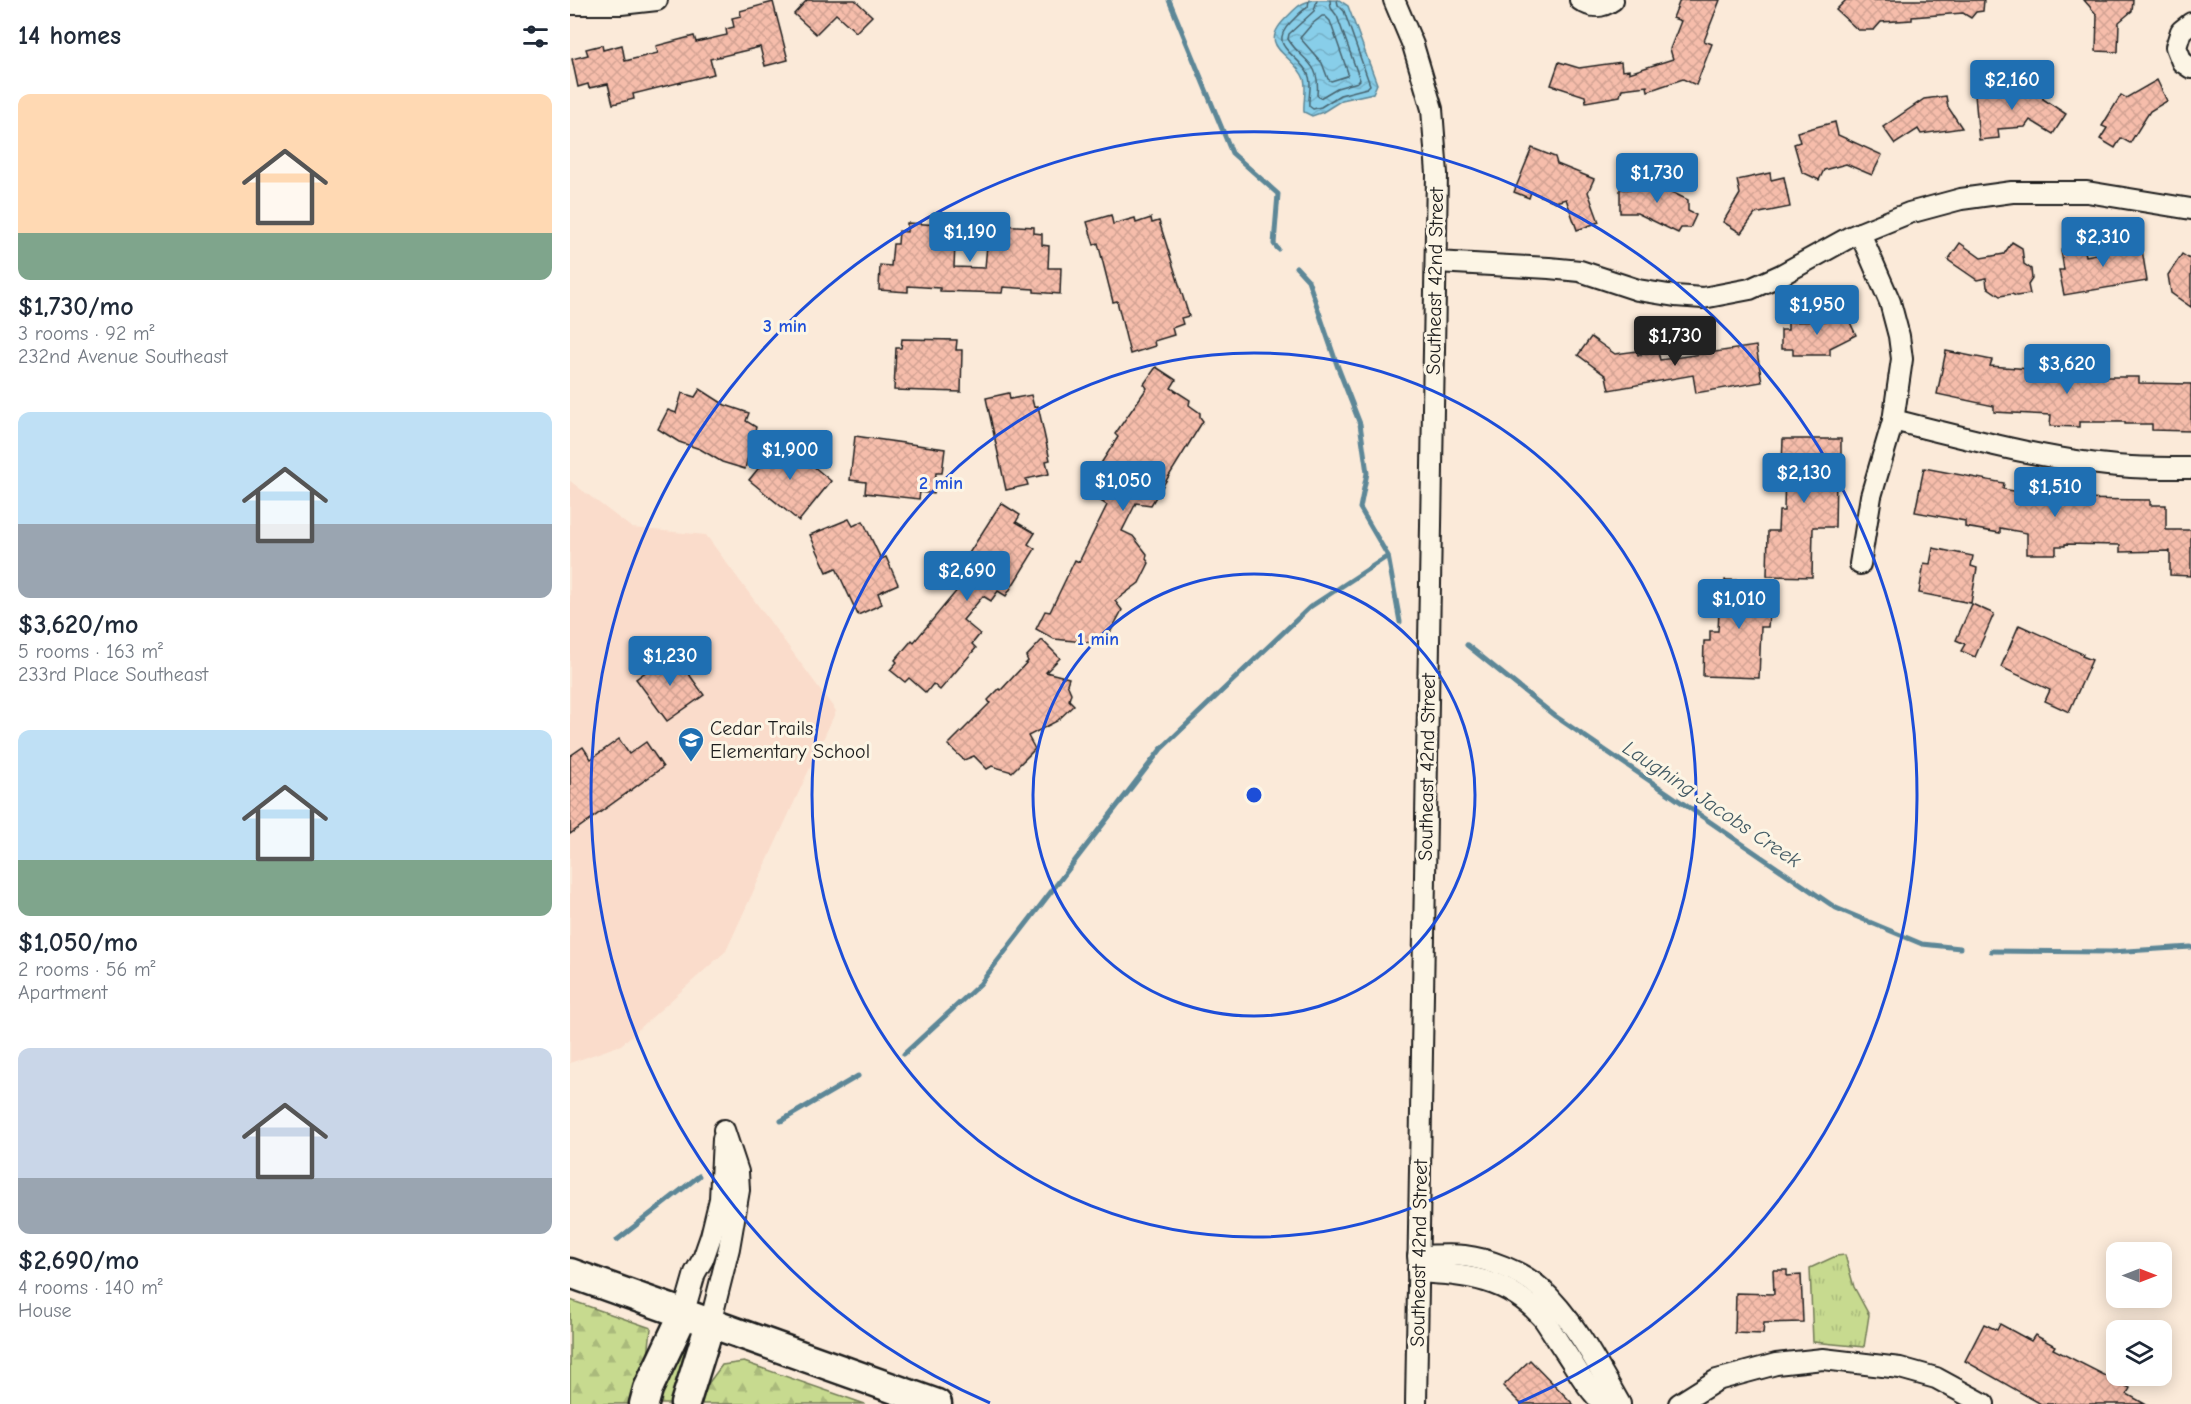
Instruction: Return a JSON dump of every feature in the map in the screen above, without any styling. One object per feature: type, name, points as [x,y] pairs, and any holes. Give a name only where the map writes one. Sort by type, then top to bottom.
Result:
[{"type":"main road","points":[[570,1273],[937,1404]]},
{"type":"main road","points":[[644,1404],[648,1389],[683,1315]]},
{"type":"main road","points":[[686,1404],[711,1324]]},
{"type":"street","points":[[570,4],[621,4],[657,0]]},
{"type":"street","name":"Southeast 42nd Street","points":[[1394,0],[1425,80],[1435,130],[1436,262],[1416,1404]]},
{"type":"street","points":[[1580,0],[1595,6],[1603,6],[1613,0]]},
{"type":"street","points":[[2191,23],[2181,31],[2176,47],[2182,62],[2191,68]]},
{"type":"street","points":[[1436,262],[1549,268],[1580,272],[1638,290],[1703,298],[1750,289],[1860,233],[1909,213],[1961,199],[2012,192],[2087,192],[2191,209]]},
{"type":"street","points":[[1860,233],[1890,302],[1899,336],[1902,359],[1893,420],[1871,496],[1860,564]]},
{"type":"street","points":[[1893,420],[1992,444],[2078,460],[2130,467],[2191,468]]},
{"type":"street","points":[[683,1315],[695,1273],[704,1259],[720,1199],[724,1130],[738,1172],[739,1190],[711,1324]]},
{"type":"street","points":[[1418,1264],[1463,1256],[1482,1260],[1520,1275],[1538,1286],[1558,1308],[1594,1357],[1620,1404]]},
{"type":"street","points":[[1418,1264],[1466,1275],[1509,1290],[1527,1302],[1544,1319],[1592,1393],[1604,1404]]},
{"type":"street","points":[[1679,1404],[1717,1380],[1776,1364],[1823,1359],[1900,1368],[1936,1378],[1984,1404]]},
{"type":"shaded area","name":"Cedar Trails Elementary School","points":[[570,481],[632,528],[706,535],[836,711],[726,951],[621,1045],[570,1063]]},
{"type":"green space","points":[[1845,1255],[1854,1287],[1869,1315],[1864,1347],[1813,1342],[1810,1268],[1836,1256]]},
{"type":"green space","points":[[570,1300],[651,1328],[647,1366],[634,1404],[570,1404]]},
{"type":"green space","points":[[674,1345],[687,1349],[692,1358],[674,1404],[649,1404]]},
{"type":"green space","points":[[744,1362],[865,1404],[693,1404],[722,1365]]},
{"type":"water","points":[[1313,0],[1339,0],[1348,6],[1377,84],[1373,93],[1342,100],[1312,116],[1304,112],[1304,79],[1299,70],[1275,44],[1274,37],[1277,28],[1295,9]]},
{"type":"building","points":[[807,0],[855,0],[872,16],[856,32],[836,14],[816,34],[794,14]]},
{"type":"building","points":[[1680,0],[1720,0],[1704,41],[1712,44],[1696,85],[1683,79],[1648,91],[1647,86],[1622,89],[1620,96],[1586,102],[1585,96],[1551,85],[1559,62],[1579,68],[1621,62],[1622,71],[1629,70],[1629,73],[1673,59],[1670,49],[1681,21],[1673,18]]},
{"type":"building","points":[[1846,0],[1984,0],[1983,11],[1976,12],[1971,18],[1963,13],[1912,17],[1912,20],[1881,22],[1874,30],[1858,30],[1836,10]]},
{"type":"building","points":[[2084,0],[2133,0],[2132,11],[2119,22],[2118,52],[2096,51],[2097,15]]},
{"type":"building","points":[[773,2],[788,60],[765,66],[760,47],[710,59],[714,74],[633,94],[634,99],[613,104],[608,84],[589,88],[588,84],[578,87],[572,59],[588,55],[586,49],[602,45],[603,50],[622,45],[625,61],[658,53],[656,46],[694,36],[696,42],[727,35],[726,29],[734,27],[732,18],[741,16],[740,11]]},
{"type":"building","points":[[2157,80],[2167,101],[2150,111],[2130,143],[2121,138],[2115,148],[2100,139],[2107,128],[2102,126],[2121,95],[2126,98]]},
{"type":"building","points":[[1988,82],[2005,93],[2042,89],[2043,99],[2066,114],[2053,134],[2030,120],[2025,127],[1998,129],[1999,138],[1979,140],[1974,83]]},
{"type":"building","points":[[1946,96],[1948,107],[1962,128],[1921,134],[1918,129],[1895,144],[1883,127],[1924,99]]},
{"type":"building","points":[[1835,122],[1838,135],[1882,155],[1872,175],[1846,164],[1824,170],[1819,180],[1802,172],[1794,144],[1800,142],[1797,132]]},
{"type":"building","points":[[1532,148],[1555,157],[1557,164],[1594,179],[1588,192],[1599,222],[1577,230],[1566,199],[1556,202],[1531,192],[1529,198],[1514,192]]},
{"type":"building","points":[[1641,171],[1657,174],[1657,185],[1688,200],[1688,211],[1696,215],[1690,228],[1681,228],[1678,233],[1637,213],[1620,213],[1620,189],[1641,189]]},
{"type":"building","points":[[1770,173],[1771,180],[1784,177],[1790,207],[1755,214],[1741,233],[1723,222],[1740,194],[1737,180]]},
{"type":"building","points":[[1111,215],[1113,224],[1135,218],[1136,223],[1151,218],[1152,223],[1159,221],[1189,316],[1181,318],[1183,324],[1172,328],[1174,335],[1154,341],[1155,346],[1130,354],[1117,301],[1113,302],[1098,243],[1094,245],[1087,222]]},
{"type":"building","points":[[907,223],[941,225],[940,232],[948,233],[948,244],[955,244],[954,267],[985,268],[987,245],[993,246],[993,233],[1000,234],[1001,225],[1034,227],[1034,233],[1042,234],[1042,245],[1049,246],[1048,268],[1061,268],[1060,294],[1003,287],[1002,293],[940,291],[940,288],[908,286],[908,292],[879,290],[880,265],[891,266],[893,244],[898,244],[899,231],[907,232]]},
{"type":"building","points":[[2140,237],[2147,281],[2064,295],[2059,270],[2064,270],[2061,250],[2084,246],[2086,256],[2124,249],[2123,240]]},
{"type":"building","points":[[2012,242],[2022,248],[2024,264],[2031,269],[2032,279],[2028,285],[2030,294],[2000,296],[1987,287],[1986,278],[1977,280],[1948,260],[1960,243],[1981,258],[2004,254]]},
{"type":"building","points":[[2182,254],[2191,260],[2191,307],[2171,293],[2168,275]]},
{"type":"building","points":[[1845,312],[1856,335],[1830,348],[1830,355],[1793,355],[1793,349],[1781,349],[1781,330],[1788,330],[1788,322],[1826,321]]},
{"type":"building","points":[[1591,337],[1615,354],[1637,351],[1638,355],[1658,352],[1660,360],[1756,346],[1762,382],[1696,393],[1693,375],[1609,390],[1606,376],[1578,355]]},
{"type":"building","points":[[902,339],[957,340],[956,350],[962,350],[961,392],[894,390],[896,348],[901,348]]},
{"type":"building","points":[[1946,351],[1992,360],[1990,366],[2042,371],[2088,372],[2088,377],[2139,377],[2139,383],[2191,384],[2191,431],[2152,430],[2152,424],[2125,424],[2125,422],[2079,422],[2079,427],[2050,426],[2051,415],[1994,412],[1994,406],[1937,394]]},
{"type":"building","points":[[1156,367],[1176,380],[1171,388],[1190,400],[1189,405],[1200,413],[1203,421],[1151,505],[1136,503],[1122,531],[1133,536],[1147,554],[1146,559],[1149,563],[1139,583],[1115,601],[1122,610],[1104,644],[1054,639],[1036,629],[1045,611],[1050,612],[1075,560],[1079,562],[1107,505],[1096,498],[1096,493],[1084,485],[1118,437],[1115,434],[1147,388],[1144,384]]},
{"type":"building","points":[[700,389],[725,405],[749,413],[746,421],[756,427],[745,469],[722,462],[700,449],[679,442],[658,429],[668,410],[676,413],[682,393],[695,397]]},
{"type":"building","points":[[1009,393],[1010,399],[1031,395],[1034,407],[1038,406],[1050,460],[1046,461],[1049,474],[1026,479],[1028,485],[1006,490],[986,398]]},
{"type":"building","points":[[855,436],[945,449],[942,473],[936,473],[934,494],[920,492],[919,499],[865,493],[866,482],[850,480]]},
{"type":"building","points":[[1783,439],[1841,439],[1841,476],[1836,476],[1835,527],[1813,527],[1812,577],[1767,576],[1768,531],[1778,531],[1779,511],[1784,511]]},
{"type":"building","points":[[787,444],[831,481],[799,521],[749,480],[774,449],[779,453]]},
{"type":"building","points":[[1924,468],[2004,483],[2003,489],[2029,494],[2066,494],[2065,499],[2150,500],[2150,505],[2166,505],[2166,530],[2191,530],[2191,576],[2170,575],[2170,551],[2120,552],[2120,545],[2065,544],[2065,546],[2056,546],[2056,554],[2027,554],[2027,533],[2000,528],[2000,533],[1965,527],[1965,521],[1915,512]]},
{"type":"building","points":[[1001,503],[1020,515],[1016,522],[1035,533],[1028,544],[1035,549],[1006,596],[998,591],[991,601],[983,596],[963,620],[980,634],[972,644],[976,648],[940,690],[933,684],[926,693],[909,678],[905,682],[890,670],[897,662],[895,660],[912,640],[914,642],[959,588],[950,583]]},
{"type":"building","points":[[849,519],[853,526],[863,521],[881,559],[886,557],[898,584],[878,593],[882,604],[858,615],[836,568],[827,572],[810,535]]},
{"type":"building","points":[[1933,548],[1973,556],[1971,566],[1977,568],[1971,603],[1919,593],[1924,563],[1930,564]]},
{"type":"building","points":[[1725,580],[1773,581],[1773,616],[1769,615],[1768,627],[1761,627],[1759,678],[1703,676],[1704,641],[1710,641],[1710,631],[1718,631],[1719,611],[1724,612]]},
{"type":"building","points":[[1972,604],[1994,614],[1975,657],[1961,651],[1965,644],[1956,640]]},
{"type":"building","points":[[2019,625],[2092,660],[2069,712],[2045,701],[2050,690],[2001,667]]},
{"type":"building","points":[[1042,640],[1060,658],[1046,672],[1069,678],[1067,684],[1071,693],[1069,700],[1074,705],[1057,721],[1028,736],[1035,749],[1012,772],[992,766],[987,769],[974,756],[964,760],[948,745],[990,703],[988,700],[999,689],[1001,690],[1028,661],[1026,657]]},
{"type":"building","points":[[673,652],[704,695],[667,721],[636,679]]},
{"type":"building","points":[[619,739],[629,754],[646,742],[663,767],[570,834],[570,756],[583,747],[591,759]]},
{"type":"building","points":[[1773,1270],[1787,1270],[1787,1276],[1801,1275],[1803,1322],[1764,1323],[1763,1334],[1735,1333],[1736,1293],[1774,1294]]},
{"type":"building","points":[[1984,1324],[1997,1330],[2000,1324],[2031,1341],[2035,1335],[2055,1346],[2053,1349],[2106,1376],[2106,1386],[2126,1386],[2130,1388],[2127,1394],[2145,1404],[2041,1404],[1965,1361]]},
{"type":"building","points":[[1530,1360],[1573,1404],[1521,1404],[1503,1386]]},
{"type":"waterway","name":"Laughing Jacobs Creek","points":[[1169,0],[1232,153],[1278,194],[1274,244],[1278,249]]},
{"type":"waterway","name":"Laughing Jacobs Creek","points":[[1296,267],[1308,280],[1360,424],[1367,473],[1360,508],[1388,556],[1400,622]]},
{"type":"waterway","points":[[904,1054],[980,984],[1161,749],[1310,607],[1388,556]]},
{"type":"waterway","name":"Laughing Jacobs Creek","points":[[1467,645],[1555,716],[1836,908],[1922,944],[1960,948]]},
{"type":"waterway","name":"Laughing Jacobs Creek","points":[[1991,951],[2111,952],[2191,947]]},
{"type":"waterway","points":[[781,1121],[858,1076]]},
{"type":"waterway","points":[[617,1240],[699,1176]]},
{"type":"place","name":"Cedar Trails Elementary School","points":[[691,763]]}]
